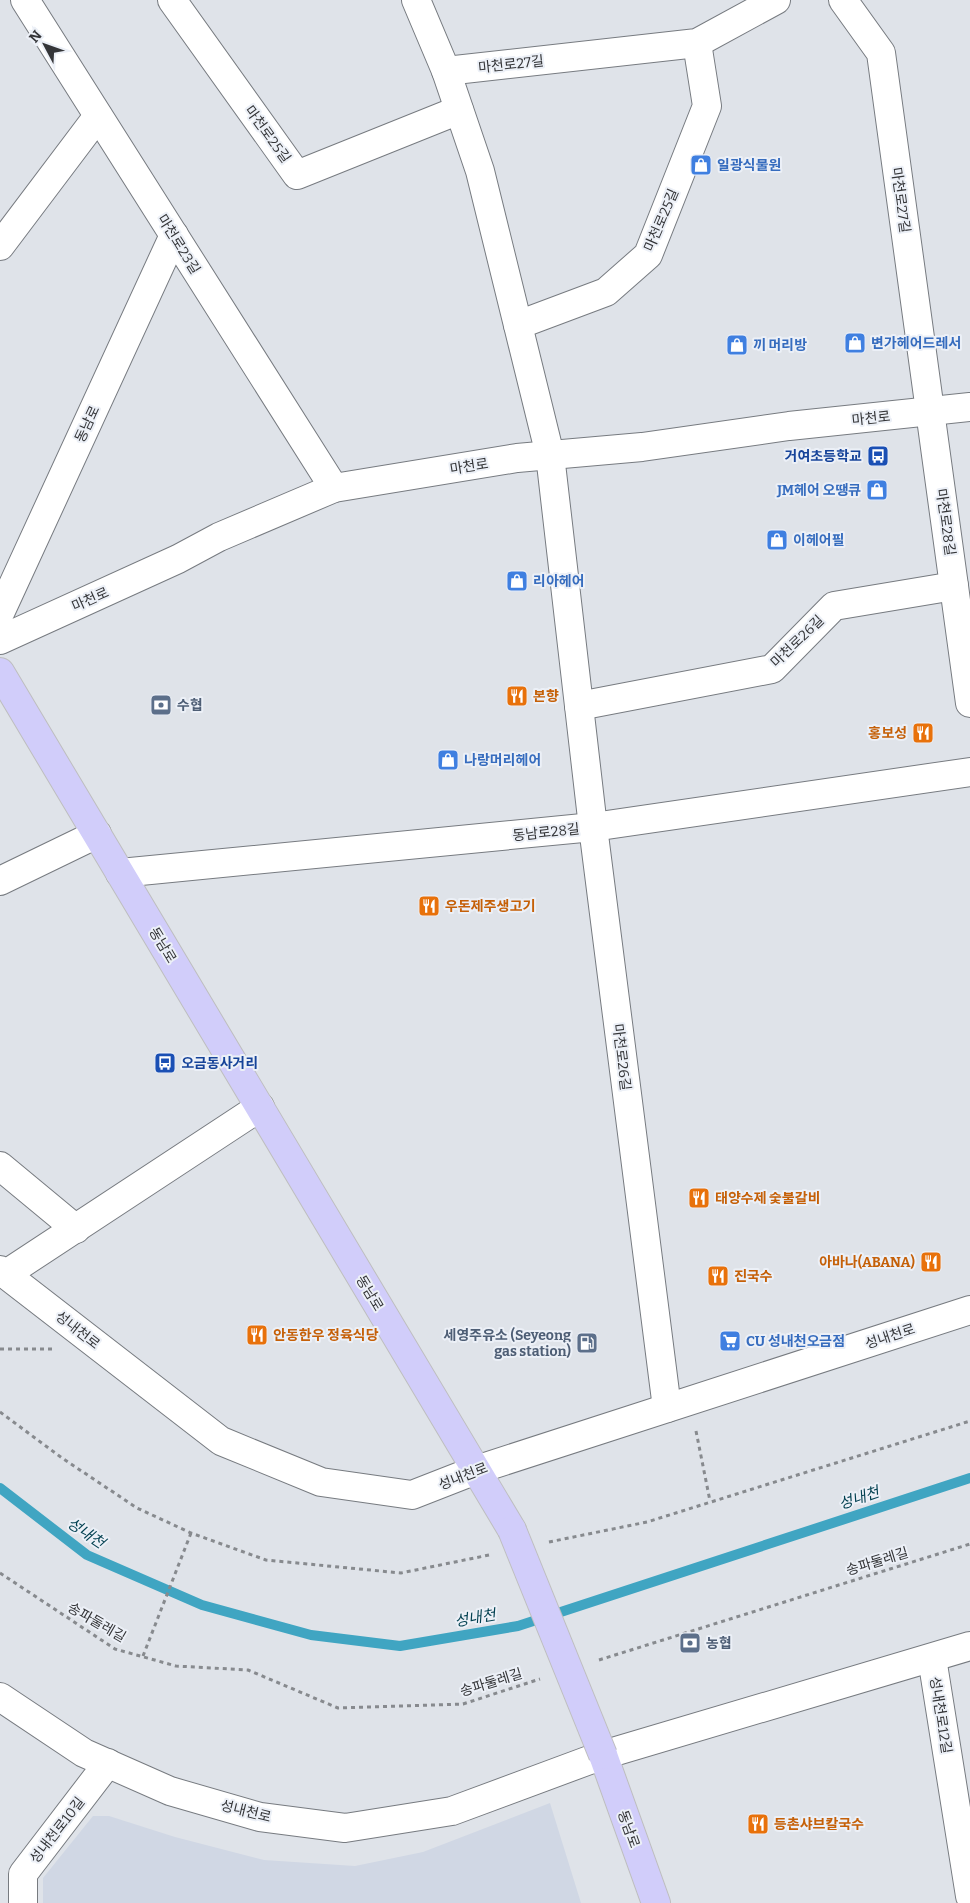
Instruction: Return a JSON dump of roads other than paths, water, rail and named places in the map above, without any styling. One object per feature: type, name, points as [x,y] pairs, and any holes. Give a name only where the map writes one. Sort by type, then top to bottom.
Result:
[{"type":"main road","name":"동남로","points":[[0,672],[512,1530],[603,1755],[656,1903]]},
{"type":"street","name":"마천로23길","points":[[25,0],[334,488]]},
{"type":"street","name":"마천로25길","points":[[172,0],[297,175],[459,110]]},
{"type":"street","points":[[416,0],[446,71],[480,170],[550,455]]},
{"type":"street","name":"마천로27길","points":[[446,71],[697,43],[776,0]]},
{"type":"street","name":"마천로27길","points":[[843,0],[881,53],[931,412]]},
{"type":"street","name":"마천로25길","points":[[518,325],[606,292],[648,255],[707,106],[697,43]]},
{"type":"street","points":[[0,246],[98,116]]},
{"type":"street","name":"동남로","points":[[0,614],[174,235]]},
{"type":"street","name":"마천로","points":[[0,640],[178,559],[219,537],[334,488],[517,458],[642,447],[789,426],[970,407]]},
{"type":"street","name":"마천로28길","points":[[931,412],[954,586],[965,631],[970,703]]},
{"type":"street","name":"마천로26길","points":[[550,455],[593,827],[679,1405]]},
{"type":"street","name":"마천로26길","points":[[579,706],[772,669],[834,606],[954,586]]},
{"type":"street","name":"동남로28길","points":[[120,873],[593,827],[970,772]]},
{"type":"street","points":[[0,881],[97,834]]},
{"type":"street","points":[[3,1272],[76,1229],[260,1107]]},
{"type":"street","points":[[0,1166],[76,1229]]},
{"type":"street","name":"성내천로","points":[[3,1272],[221,1441],[321,1482],[412,1495],[476,1470],[970,1310]]},
{"type":"street","name":"성내천로","points":[[0,1697],[84,1753],[170,1791],[260,1817],[345,1828],[452,1811],[603,1755],[970,1646]]},
{"type":"street","name":"성내천로12길","points":[[932,1658],[960,1769],[970,1896]]},
{"type":"street","name":"성내천로10길","points":[[23,1903],[23,1874],[108,1763]]},
{"type":"waterway","name":"성내천","points":[[0,1488],[87,1555],[202,1605],[311,1635],[400,1646],[518,1626],[970,1478]]},
{"type":"place","name":"일광식물원","points":[[701,165]]},
{"type":"place","name":"변가헤어드레서","points":[[855,343]]},
{"type":"place","name":"끼 머리방","points":[[737,345]]},
{"type":"place","name":"거여초등학교","points":[[878,456]]},
{"type":"place","name":"JM헤어 오땡큐","points":[[877,490]]},
{"type":"place","name":"이헤어필","points":[[777,540]]},
{"type":"place","name":"리아헤어","points":[[517,581]]},
{"type":"place","name":"본향","points":[[517,696]]},
{"type":"place","name":"수협","points":[[161,705]]},
{"type":"place","name":"홍보성","points":[[923,733]]},
{"type":"place","name":"나랑머리헤어","points":[[448,760]]},
{"type":"place","name":"우돈제주생고기","points":[[429,906]]},
{"type":"place","name":"오금동사거리","points":[[165,1063]]},
{"type":"place","name":"태양수제 숯불갈비","points":[[699,1198]]},
{"type":"place","name":"아바나(ABANA)","points":[[931,1262]]},
{"type":"place","name":"진국수","points":[[718,1276]]},
{"type":"place","name":"안동한우 정육식당","points":[[257,1335]]},
{"type":"place","name":"CU 성내천오금점","points":[[730,1341]]},
{"type":"place","name":"세영주유소 (Seyeong gas station)","points":[[587,1343]]},
{"type":"place","name":"농협","points":[[690,1643]]},
{"type":"place","name":"등촌샤브칼국수","points":[[758,1824]]}]
